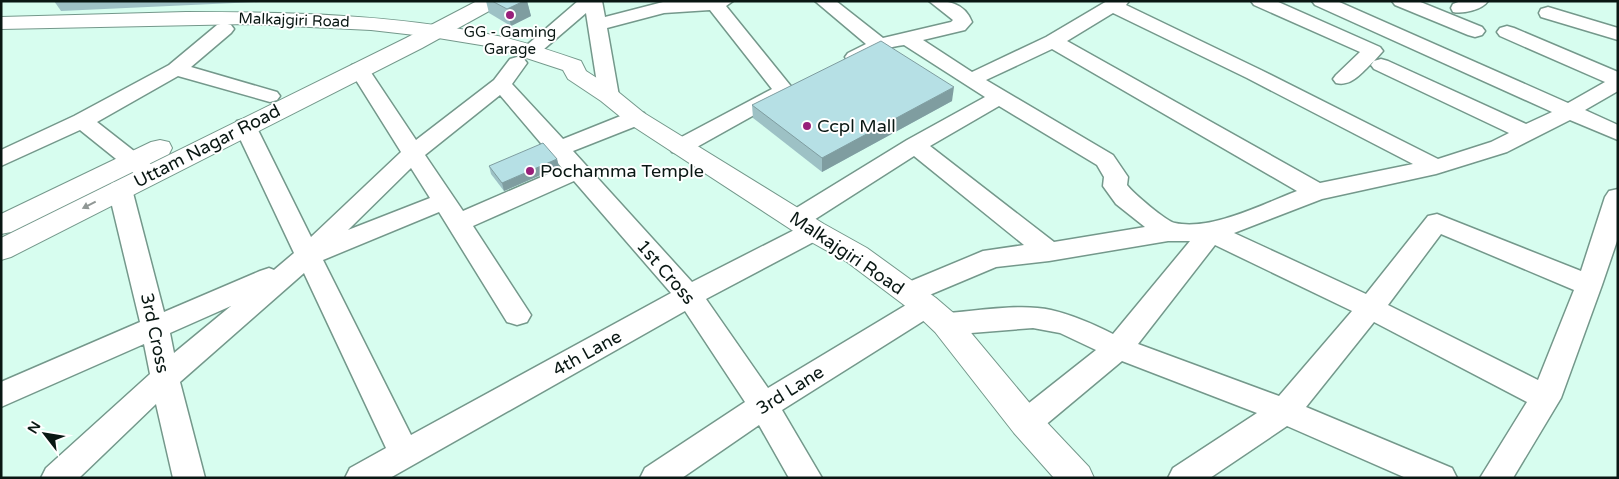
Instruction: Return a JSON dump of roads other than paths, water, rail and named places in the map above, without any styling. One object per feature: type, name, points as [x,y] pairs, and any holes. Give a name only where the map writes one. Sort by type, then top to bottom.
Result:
[{"type":"main road","points":[[407,38],[470,1]]},
{"type":"main road","points":[[437,31],[493,1]]},
{"type":"main road","name":"Malkajgiri Road","points":[[1,23],[316,18],[407,38],[523,57]]},
{"type":"main road","name":"Malkajgiri Road","points":[[1,34],[224,28],[299,29],[407,38],[437,31],[494,42],[563,75],[576,74],[609,96],[636,118],[806,225],[858,255],[927,308],[1026,423],[1077,478]]},
{"type":"main road","name":"Uttam Nagar Road","points":[[1,225],[245,126],[359,70],[407,38]]},
{"type":"main road","name":"Uttam Nagar Road","points":[[1,250],[120,189],[141,168],[270,96],[407,38]]},
{"type":"street","points":[[57,478],[165,378],[300,262],[412,154],[501,84],[523,57],[577,10],[592,1],[598,25],[609,96]]},
{"type":"street","points":[[824,1],[879,46]]},
{"type":"street","points":[[836,66],[879,46],[958,26],[964,22],[961,17],[938,1]]},
{"type":"street","points":[[1260,1],[1373,51],[1343,79]]},
{"type":"street","points":[[1321,1],[1618,133]]},
{"type":"street","points":[[1402,1],[1475,32]]},
{"type":"street","points":[[1460,8],[1479,1]]},
{"type":"street","points":[[598,25],[656,5],[719,3],[792,86],[680,146]]},
{"type":"street","points":[[971,80],[1053,41],[1116,4],[1436,167]]},
{"type":"street","points":[[1548,13],[1618,34]]},
{"type":"street","points":[[1,159],[82,121],[176,69],[224,28]]},
{"type":"street","points":[[1507,32],[1618,82]]},
{"type":"street","points":[[906,38],[971,80],[1105,160],[1116,177],[1115,186],[1124,198],[1168,232]]},
{"type":"street","points":[[1053,41],[1317,192]]},
{"type":"street","points":[[1381,65],[1527,133]]},
{"type":"street","points":[[176,69],[270,96]]},
{"type":"street","points":[[359,70],[412,154],[445,200],[517,315]]},
{"type":"street","points":[[1026,423],[1118,348],[1211,233],[1317,192],[1436,167],[1498,147],[1568,112],[1587,98],[1618,82]]},
{"type":"street","name":"1st Cross","points":[[501,84],[689,296],[764,406],[806,478]]},
{"type":"street","name":"4th Lane","points":[[361,478],[689,296],[806,225],[915,145],[1000,97]]},
{"type":"street","points":[[559,149],[636,118]]},
{"type":"street","points":[[82,121],[141,168]]},
{"type":"street","points":[[245,126],[300,262],[404,454]]},
{"type":"street","points":[[915,145],[1048,252]]},
{"type":"street","points":[[459,222],[577,170]]},
{"type":"street","name":"3rd Cross","points":[[120,189],[155,328],[189,478]]},
{"type":"street","points":[[1496,478],[1546,398],[1589,285],[1612,238],[1617,198]]},
{"type":"street","points":[[1,395],[300,262],[445,200]]},
{"type":"street","points":[[1184,478],[1284,411],[1370,308],[1437,222],[1589,285]]},
{"type":"street","name":"3rd Lane","points":[[656,478],[764,406],[927,308],[992,258],[1048,252],[1168,232],[1211,233]]},
{"type":"street","points":[[1211,233],[1370,308],[1546,398]]},
{"type":"street","points":[[927,308],[1050,320],[1284,411],[1441,478]]},
{"type":"place","name":"GG - Gaming Garage","points":[[510,15]]},
{"type":"place","name":"Ccpl Mall","points":[[807,126]]},
{"type":"place","name":"Pochamma Temple","points":[[530,171]]}]
